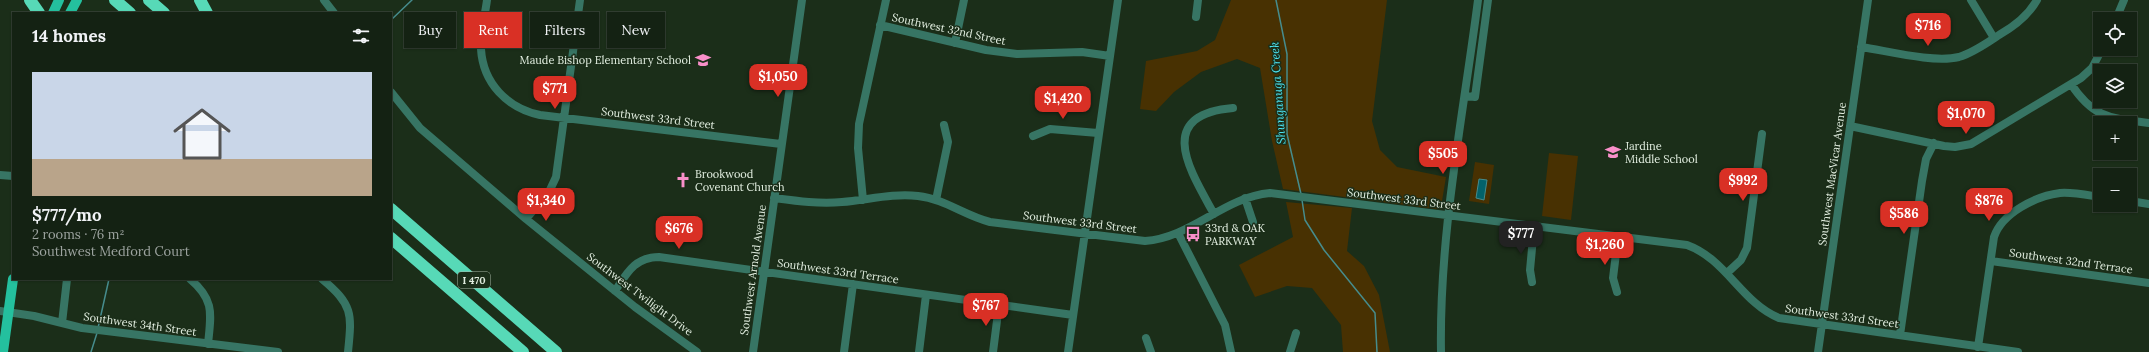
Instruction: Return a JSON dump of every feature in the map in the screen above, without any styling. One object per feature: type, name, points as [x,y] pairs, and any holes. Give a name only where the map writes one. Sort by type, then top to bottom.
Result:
[{"type":"highway","points":[[30,0],[38,12]]},
{"type":"highway","points":[[115,0],[129,12]]},
{"type":"highway","points":[[149,0],[163,12]]},
{"type":"highway","points":[[200,0],[206,12]]},
{"type":"highway","name":"I 470","points":[[392,210],[556,352]]},
{"type":"highway","name":"I 470","points":[[392,239],[523,352]]},
{"type":"main road","points":[[54,12],[60,0]]},
{"type":"main road","points":[[71,12],[77,0]]},
{"type":"main road","points":[[3,352],[4,312],[13,280]]},
{"type":"street","points":[[324,0],[333,12]]},
{"type":"street","name":"Southwest 33rd Street","points":[[487,0],[481,40],[482,61],[486,73],[496,90],[515,106],[532,113],[564,118],[781,144]]},
{"type":"street","points":[[526,219],[553,185],[557,172],[580,0]]},
{"type":"street","name":"Southwest Arnold Avenue","points":[[753,352],[802,0]]},
{"type":"street","points":[[863,200],[858,148],[859,124],[886,0]]},
{"type":"street","points":[[955,43],[964,0]]},
{"type":"street","points":[[1068,352],[1118,0]]},
{"type":"street","points":[[1196,17],[1198,0]]},
{"type":"street","name":"Southwest MacVicar Avenue","points":[[1818,352],[1868,0]]},
{"type":"street","points":[[1971,0],[1994,38]]},
{"type":"street","points":[[1861,47],[1948,59],[1968,54],[2021,21],[2037,0]]},
{"type":"street","points":[[2119,12],[2124,0]]},
{"type":"street","points":[[1442,352],[1441,292],[1448,216],[1478,1],[1488,2],[1475,98],[1465,96]]},
{"type":"street","name":"Southwest 32nd Street","points":[[880,25],[986,50],[1018,54],[1067,51],[1110,56]]},
{"type":"street","points":[[1850,126],[1955,146],[1979,141],[2081,78],[2092,68],[2098,56]]},
{"type":"street","points":[[2071,84],[2082,100],[2096,112],[2111,118],[2149,123]]},
{"type":"street","name":"Southwest Twilight Drive","points":[[392,93],[420,128],[526,219],[615,291],[697,352]]},
{"type":"street","points":[[1214,214],[1187,164],[1184,152],[1185,140],[1192,123],[1201,115],[1213,110],[1233,108]]},
{"type":"street","points":[[936,200],[948,142],[944,125]]},
{"type":"street","points":[[1034,136],[1050,129],[1098,133]]},
{"type":"street","points":[[1727,273],[1741,260],[1747,248],[1762,134]]},
{"type":"street","points":[[1900,335],[1926,159],[1934,143]]},
{"type":"street","points":[[0,175],[12,176]]},
{"type":"street","points":[[1978,347],[1994,237],[2003,220],[2017,210],[2046,196],[2061,193],[2093,196]]},
{"type":"street","name":"Southwest 33rd Street","points":[[774,198],[821,203],[899,196],[936,200],[973,217],[990,222],[1145,241],[1162,239],[1178,233],[1245,198],[1265,194],[1687,245],[1705,253],[1771,315],[1790,320],[2018,352]]},
{"type":"street","points":[[1245,198],[1253,222]]},
{"type":"street","points":[[2137,202],[2149,204]]},
{"type":"street","points":[[1532,282],[1530,270],[1534,227]]},
{"type":"street","points":[[1178,233],[1225,325],[1231,352]]},
{"type":"street","points":[[1617,292],[1613,278],[1618,237]]},
{"type":"street","name":"Southwest 33rd Terrace","points":[[615,291],[635,264],[651,257],[765,271],[1073,315]]},
{"type":"street","name":"Southwest 32nd Terrace","points":[[1991,261],[2149,283]]},
{"type":"street","points":[[62,323],[67,280]]},
{"type":"street","points":[[191,280],[204,292],[210,306],[211,314],[208,344]]},
{"type":"street","points":[[323,280],[339,294],[347,306],[351,322],[348,352]]},
{"type":"street","points":[[844,352],[853,284]]},
{"type":"street","points":[[919,352],[926,295]]},
{"type":"street","points":[[993,352],[999,305]]},
{"type":"street","name":"Southwest 34th Street","points":[[4,312],[98,330],[278,352]]},
{"type":"street","points":[[1290,352],[1296,333]]},
{"type":"street","points":[[1146,338],[1151,352]]},
{"type":"shaded area","points":[[1231,0],[1387,0],[1372,121],[1380,150],[1397,167],[1446,177],[1441,207],[1437,209],[1283,189],[1272,141],[1260,68],[1237,59],[1201,72],[1174,92],[1156,111],[1140,109],[1146,61],[1197,51],[1215,40]]},
{"type":"shaded area","points":[[1549,153],[1578,156],[1571,220],[1542,216]]},
{"type":"shaded area","points":[[1475,162],[1494,165],[1489,204],[1469,201]]},
{"type":"shaded area","points":[[1286,202],[1352,208],[1347,251],[1364,266],[1379,295],[1390,352],[1343,352],[1341,325],[1312,288],[1287,286],[1255,297],[1239,265],[1293,237]]},
{"type":"water","points":[[1479,179],[1487,180],[1484,200],[1476,198]]},
{"type":"waterway","points":[[392,19],[412,0]]},
{"type":"waterway","name":"Shunganuga Creek","points":[[1276,0],[1287,54],[1287,134],[1301,194]]},
{"type":"waterway","name":"Shunganuga Creek","points":[[1302,200],[1305,220],[1324,250],[1375,313],[1377,352]]},
{"type":"waterway","points":[[98,328],[109,280]]},
{"type":"waterway","points":[[91,352],[97,333]]},
{"type":"place","name":"Maude Bishop Elementary School","points":[[703,60]]},
{"type":"place","name":"Jardine Middle School","points":[[1613,152]]},
{"type":"place","name":"Brookwood Covenant Church","points":[[683,180]]},
{"type":"place","name":"33rd & OAK PARKWAY","points":[[1193,234]]}]
